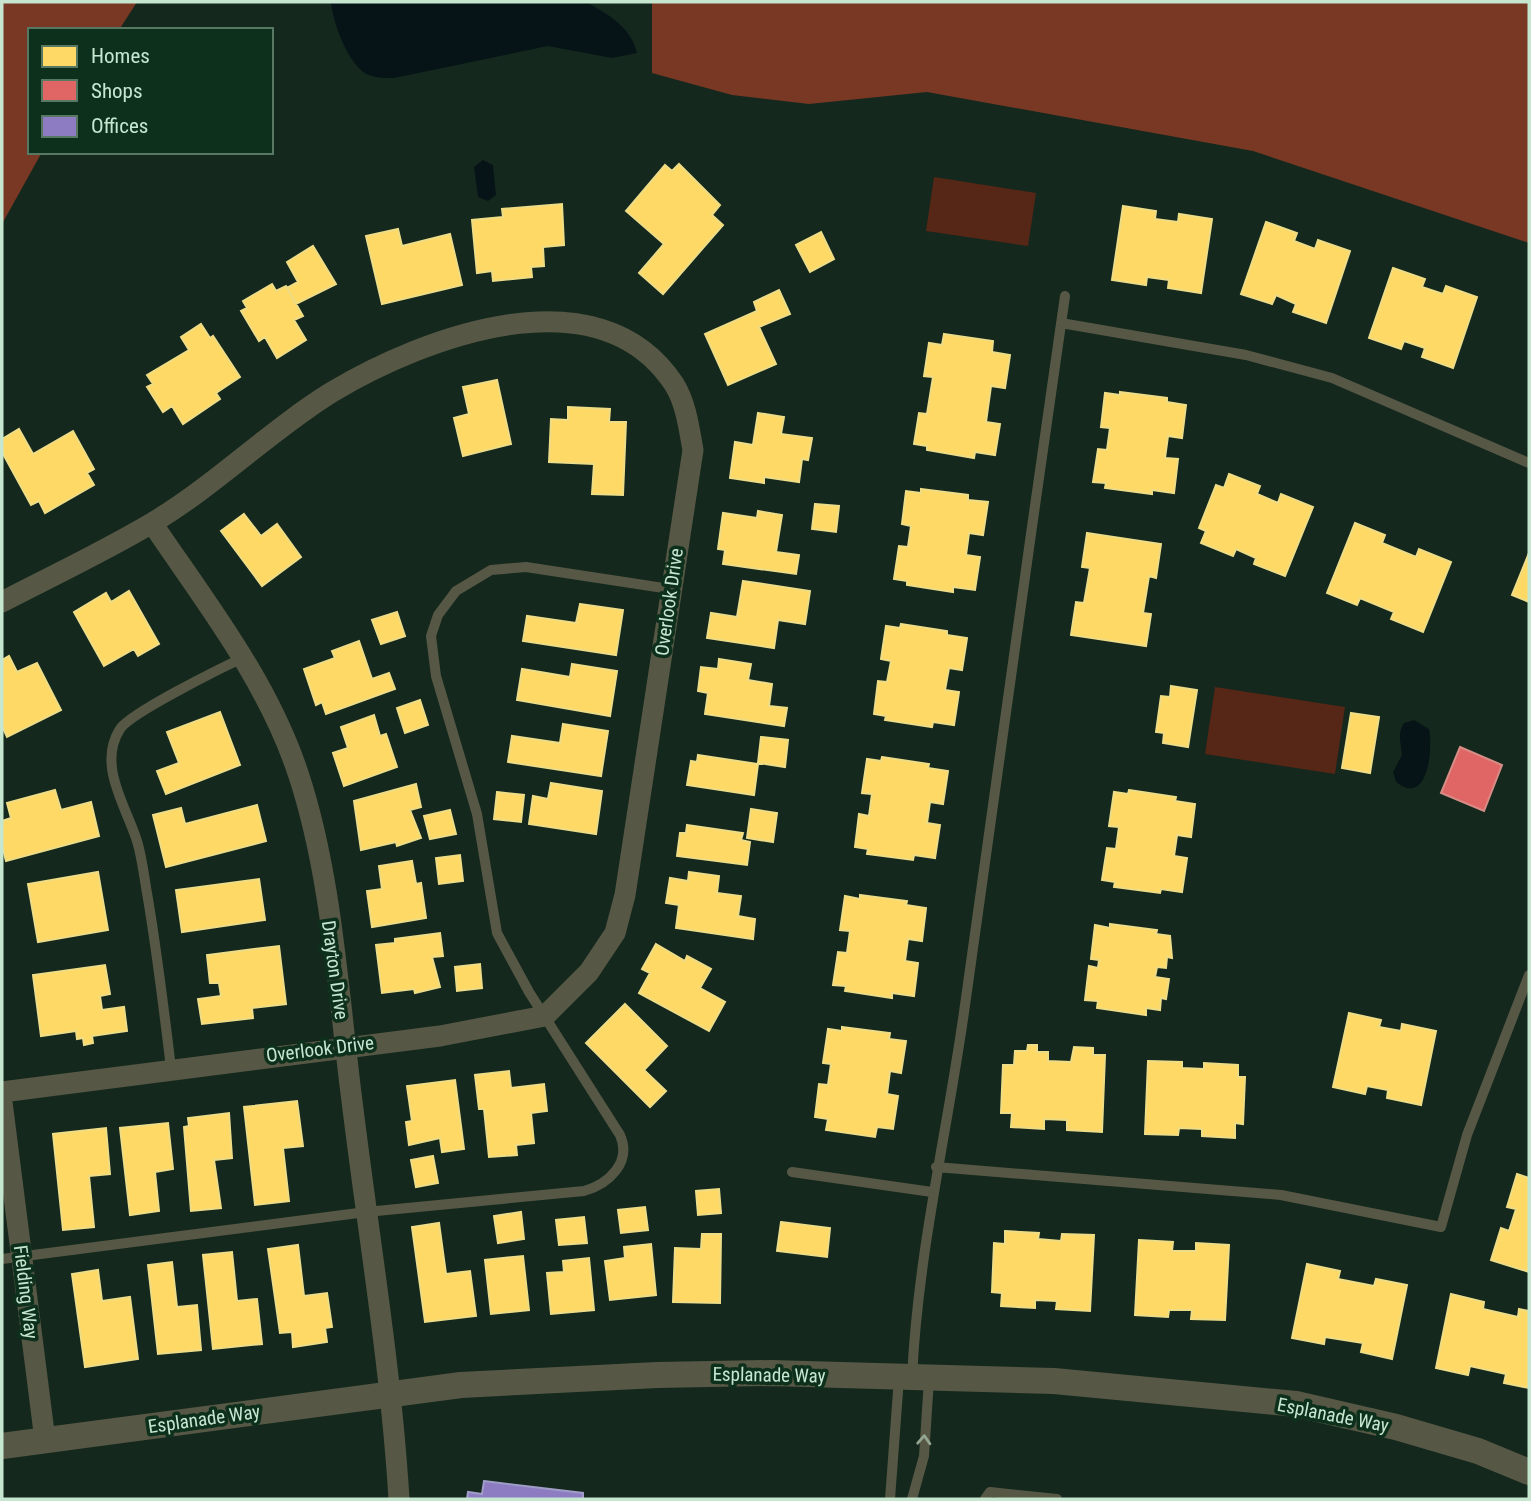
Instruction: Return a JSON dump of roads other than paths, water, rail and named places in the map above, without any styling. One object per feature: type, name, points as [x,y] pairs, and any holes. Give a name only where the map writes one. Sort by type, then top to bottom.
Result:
[{"type":"street","name":"Overlook Drive","points":[[2,603],[152,523],[320,401],[376,367],[442,340],[548,321],[583,323],[612,333],[645,351],[675,385],[685,412],[693,450],[625,895],[615,933],[589,972],[545,1016],[500,1027],[2,1092]]},
{"type":"street","name":"Drayton Drive","points":[[152,523],[244,657],[297,771],[315,832],[346,1046],[390,1394],[399,1499]]},
{"type":"street","name":"Fielding Way","points":[[2,1102],[12,1258],[46,1440]]},
{"type":"street","name":"Esplanade Way","points":[[2,1446],[475,1384],[657,1375],[771,1373],[1055,1381],[1296,1405],[1396,1427],[1478,1451],[1529,1472]]},
{"type":"lane","points":[[890,1499],[913,1378],[915,1325],[932,1192],[966,999],[1065,296]]},
{"type":"lane","points":[[1061,323],[1247,355],[1332,378],[1529,463]]},
{"type":"lane","points":[[12,1258],[366,1212],[584,1191],[603,1184],[612,1176],[620,1167],[623,1143],[497,933],[474,801],[432,659],[434,625],[456,592],[491,570],[526,568],[670,589]]},
{"type":"lane","points":[[171,1068],[152,923],[138,842],[117,791],[111,762],[121,726],[192,682],[244,657]]},
{"type":"lane","points":[[936,1167],[1280,1195],[1441,1227],[1467,1135],[1529,975]]},
{"type":"lane","points":[[792,1172],[932,1192]]},
{"type":"lane","points":[[912,1499],[923,1455],[913,1378]]},
{"type":"lane","points":[[985,1499],[990,1492],[1058,1499]]}]
